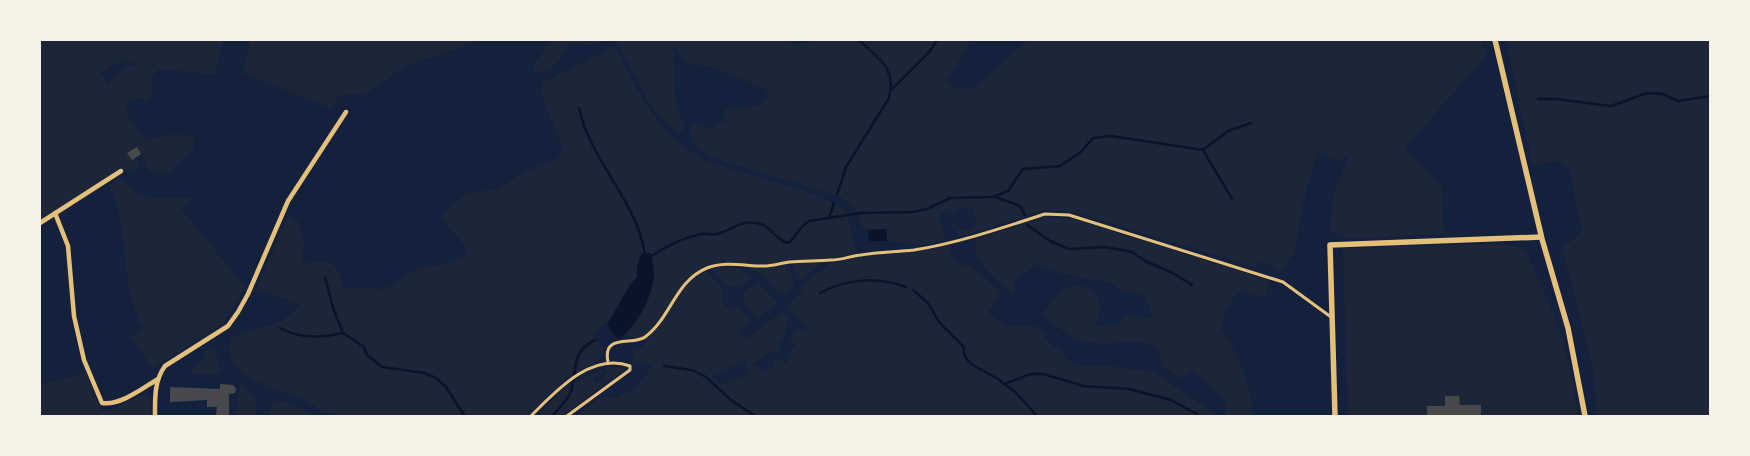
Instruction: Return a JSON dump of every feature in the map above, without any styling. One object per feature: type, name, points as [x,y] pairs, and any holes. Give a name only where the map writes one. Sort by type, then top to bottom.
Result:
[{"type":"street","points":[[1495,40],[1541,237],[1568,328],[1585,416]]},
{"type":"street","points":[[155,416],[158,379],[165,366],[228,326],[238,312],[248,294],[288,201],[346,112]]},
{"type":"street","points":[[40,223],[121,171]]},
{"type":"street","points":[[55,213],[68,246],[74,316],[84,360],[102,403],[108,404],[131,395],[158,379]]},
{"type":"street","points":[[608,362],[608,350],[613,344],[622,340],[644,338],[660,324],[682,286],[695,275],[708,268],[727,264],[766,266],[813,260],[832,260],[915,249],[964,238],[1045,214],[1056,213],[1078,217],[1283,282],[1331,317]]},
{"type":"street","points":[[1335,416],[1328,247],[1336,244],[1541,237]]},
{"type":"street","points":[[531,416],[566,381],[608,362],[629,366],[630,370],[567,416]]},
{"type":"shaded area","points":[[40,40],[223,40],[215,75],[159,69],[151,77],[153,88],[151,97],[144,100],[140,98],[129,100],[125,111],[145,141],[163,136],[182,135],[194,138],[194,148],[168,173],[149,171],[142,154],[135,159],[140,164],[136,173],[121,168],[40,221]],"holes":[[[124,59],[135,62],[136,66],[125,66],[123,72],[111,78],[108,84],[100,73]]]},
{"type":"shaded area","points":[[250,40],[481,40],[405,66],[367,93],[346,94],[338,97],[332,109],[243,73]]},
{"type":"shaded area","points":[[552,40],[606,40],[591,45],[571,44],[551,69],[534,73],[532,67]]},
{"type":"shaded area","points":[[616,40],[790,40],[792,44],[798,46],[813,40],[971,40],[947,81],[952,87],[973,89],[1028,40],[1482,40],[1486,55],[1405,148],[1442,187],[1444,234],[1344,239],[1343,236],[1331,232],[1335,194],[1349,158],[1344,155],[1341,162],[1317,152],[1293,254],[1277,273],[1271,266],[1259,261],[1257,268],[1071,211],[1045,210],[958,237],[954,223],[959,230],[965,230],[973,227],[977,218],[972,208],[960,207],[954,212],[954,220],[950,209],[938,213],[946,240],[921,245],[887,241],[886,229],[868,230],[862,227],[855,208],[840,197],[714,158],[696,146],[690,124],[704,125],[712,130],[717,125],[728,122],[723,116],[726,108],[743,108],[760,104],[769,97],[766,89],[709,66],[687,64],[676,48],[673,48],[676,106],[684,124],[683,130],[678,134],[653,109]]},
{"type":"shaded area","points":[[1506,40],[1710,40],[1710,416],[1597,416],[1593,371],[1562,248],[1582,232],[1569,168],[1557,161],[1533,166]]},
{"type":"shaded area","points":[[615,46],[647,106],[668,132],[680,143],[695,154],[710,161],[802,191],[839,207],[848,216],[857,253],[824,259],[767,265],[710,267],[687,281],[658,324],[643,338],[623,336],[637,317],[653,283],[654,274],[651,253],[637,266],[637,277],[612,315],[593,335],[605,353],[600,357],[597,364],[564,380],[527,416],[339,416],[331,412],[325,414],[303,400],[252,378],[241,371],[234,363],[230,352],[230,339],[277,323],[293,312],[300,304],[257,289],[288,216],[299,222],[305,244],[302,254],[303,264],[325,262],[336,267],[341,279],[342,288],[385,289],[420,267],[437,267],[467,254],[463,244],[441,217],[466,193],[497,189],[523,173],[559,157],[563,148],[541,95],[542,83]]},
{"type":"shaded area","points":[[119,178],[134,192],[143,195],[193,198],[181,209],[245,287],[223,324],[153,368],[131,337],[144,328],[130,294],[120,220],[116,202],[109,185]]},
{"type":"shaded area","points":[[1047,217],[1073,219],[1266,279],[1269,286],[1265,297],[1239,290],[1226,309],[1221,329],[1233,348],[1243,370],[1250,394],[1252,416],[1224,416],[1227,410],[1222,395],[1192,370],[1181,379],[1164,367],[1156,347],[1139,342],[1092,343],[1078,339],[1065,332],[1041,315],[1064,290],[1078,286],[1087,287],[1096,292],[1101,307],[1095,326],[1119,324],[1125,315],[1148,318],[1152,315],[1144,296],[1121,290],[1112,283],[1058,273],[1035,264],[1026,272],[1014,278],[1014,294],[987,271],[978,257],[976,239]]},
{"type":"shaded area","points":[[886,229],[887,241],[869,241],[868,230]]},
{"type":"shaded area","points":[[1502,244],[1520,247],[1525,250],[1544,291],[1559,330],[1571,371],[1577,416],[1348,416],[1343,248]]},
{"type":"shaded area","points":[[949,245],[953,258],[959,265],[969,265],[1002,293],[989,310],[990,315],[1009,326],[1035,326],[1043,331],[1050,344],[1063,350],[1065,357],[1076,366],[1112,366],[1155,373],[1213,412],[1214,416],[576,416],[601,397],[616,398],[636,387],[649,369],[653,368],[653,364],[634,363],[632,350],[644,347],[645,338],[660,324],[683,287],[706,270],[724,289],[721,297],[724,304],[729,308],[738,307],[752,322],[738,332],[746,339],[782,312],[788,318],[786,332],[779,344],[781,349],[776,354],[771,352],[757,360],[753,367],[759,365],[762,372],[774,367],[772,363],[780,359],[786,363],[789,359],[787,357],[796,345],[789,339],[798,327],[803,332],[808,328],[787,307],[800,293],[805,283],[831,263],[861,257],[916,252]],"holes":[[[744,361],[749,373],[720,385],[711,376]]]},
{"type":"shaded area","points":[[651,253],[654,276],[650,293],[637,320],[618,339],[607,325],[630,285],[637,277],[637,266],[641,254]]},
{"type":"shaded area","points":[[822,262],[801,280],[797,279],[793,264]]},
{"type":"shaded area","points":[[727,265],[739,268],[753,277],[740,287],[727,286],[710,268]]},
{"type":"shaded area","points":[[789,265],[794,286],[786,294],[775,290],[764,275],[745,267],[766,268]]},
{"type":"shaded area","points":[[758,283],[777,303],[757,318],[743,303],[744,293]]},
{"type":"shaded area","points":[[212,348],[218,358],[221,374],[197,375],[189,372],[204,359],[206,351]]},
{"type":"shaded area","points":[[609,366],[626,369],[606,383],[603,378],[607,372],[605,370],[600,373],[599,371]]},
{"type":"shaded area","points":[[597,372],[598,375],[592,379],[596,383],[601,380],[604,385],[563,416],[536,416],[568,385]]},
{"type":"shaded area","points":[[86,373],[101,410],[107,410],[147,395],[151,400],[151,416],[40,416],[40,385]]},
{"type":"shaded area","points":[[241,381],[254,397],[256,405],[255,416],[236,416]]},
{"type":"shaded area","points":[[276,400],[300,407],[313,416],[271,416],[269,407]]},
{"type":"building","points":[[137,147],[141,154],[132,160],[127,153]]},
{"type":"building","points":[[220,384],[233,385],[236,389],[235,393],[229,394],[229,416],[216,416],[217,407],[207,407],[207,400],[170,402],[170,387],[220,389]]},
{"type":"building","points":[[1445,396],[1459,396],[1460,405],[1481,405],[1481,416],[1427,416],[1427,406],[1445,406]]},
{"type":"waterway","points":[[837,195],[846,167],[889,98],[891,88],[888,71],[884,64],[859,40]]},
{"type":"waterway","points":[[891,90],[930,51],[937,40]]},
{"type":"waterway","points":[[1538,99],[1555,99],[1611,106],[1647,93],[1663,94],[1678,101],[1710,96]]},
{"type":"waterway","points":[[579,108],[593,146],[633,216],[645,255]]},
{"type":"waterway","points":[[1203,150],[1228,131],[1251,123]]},
{"type":"waterway","points":[[649,258],[687,238],[701,234],[717,234],[744,223],[762,224],[784,242],[788,243],[809,221],[861,213],[913,212],[927,209],[950,198],[993,197],[1008,191],[1023,169],[1060,166],[1081,152],[1093,138],[1111,136],[1203,150],[1232,199]]},
{"type":"waterway","points":[[995,197],[1020,206],[1025,215]]},
{"type":"waterway","points":[[829,218],[834,203]]},
{"type":"waterway","points":[[1027,225],[1050,241],[1069,249],[1105,247],[1132,252],[1145,261],[1173,273],[1192,285]]},
{"type":"waterway","points":[[325,277],[333,308],[343,333]]},
{"type":"waterway","points":[[820,293],[851,282],[873,280],[906,287]]},
{"type":"waterway","points":[[913,290],[928,303],[939,322],[963,346],[965,357],[971,364],[998,379],[1016,393],[1037,416]]},
{"type":"waterway","points":[[280,328],[303,336],[327,336],[343,333],[364,347],[367,355],[382,367],[424,373],[436,378],[446,387],[464,415]]},
{"type":"waterway","points":[[552,416],[570,394],[578,356],[587,345],[595,340]]},
{"type":"waterway","points":[[664,366],[692,370],[706,377],[731,400],[755,416]]},
{"type":"waterway","points":[[1004,384],[1031,374],[1043,374],[1084,386],[1129,389],[1171,400],[1197,414]]}]
